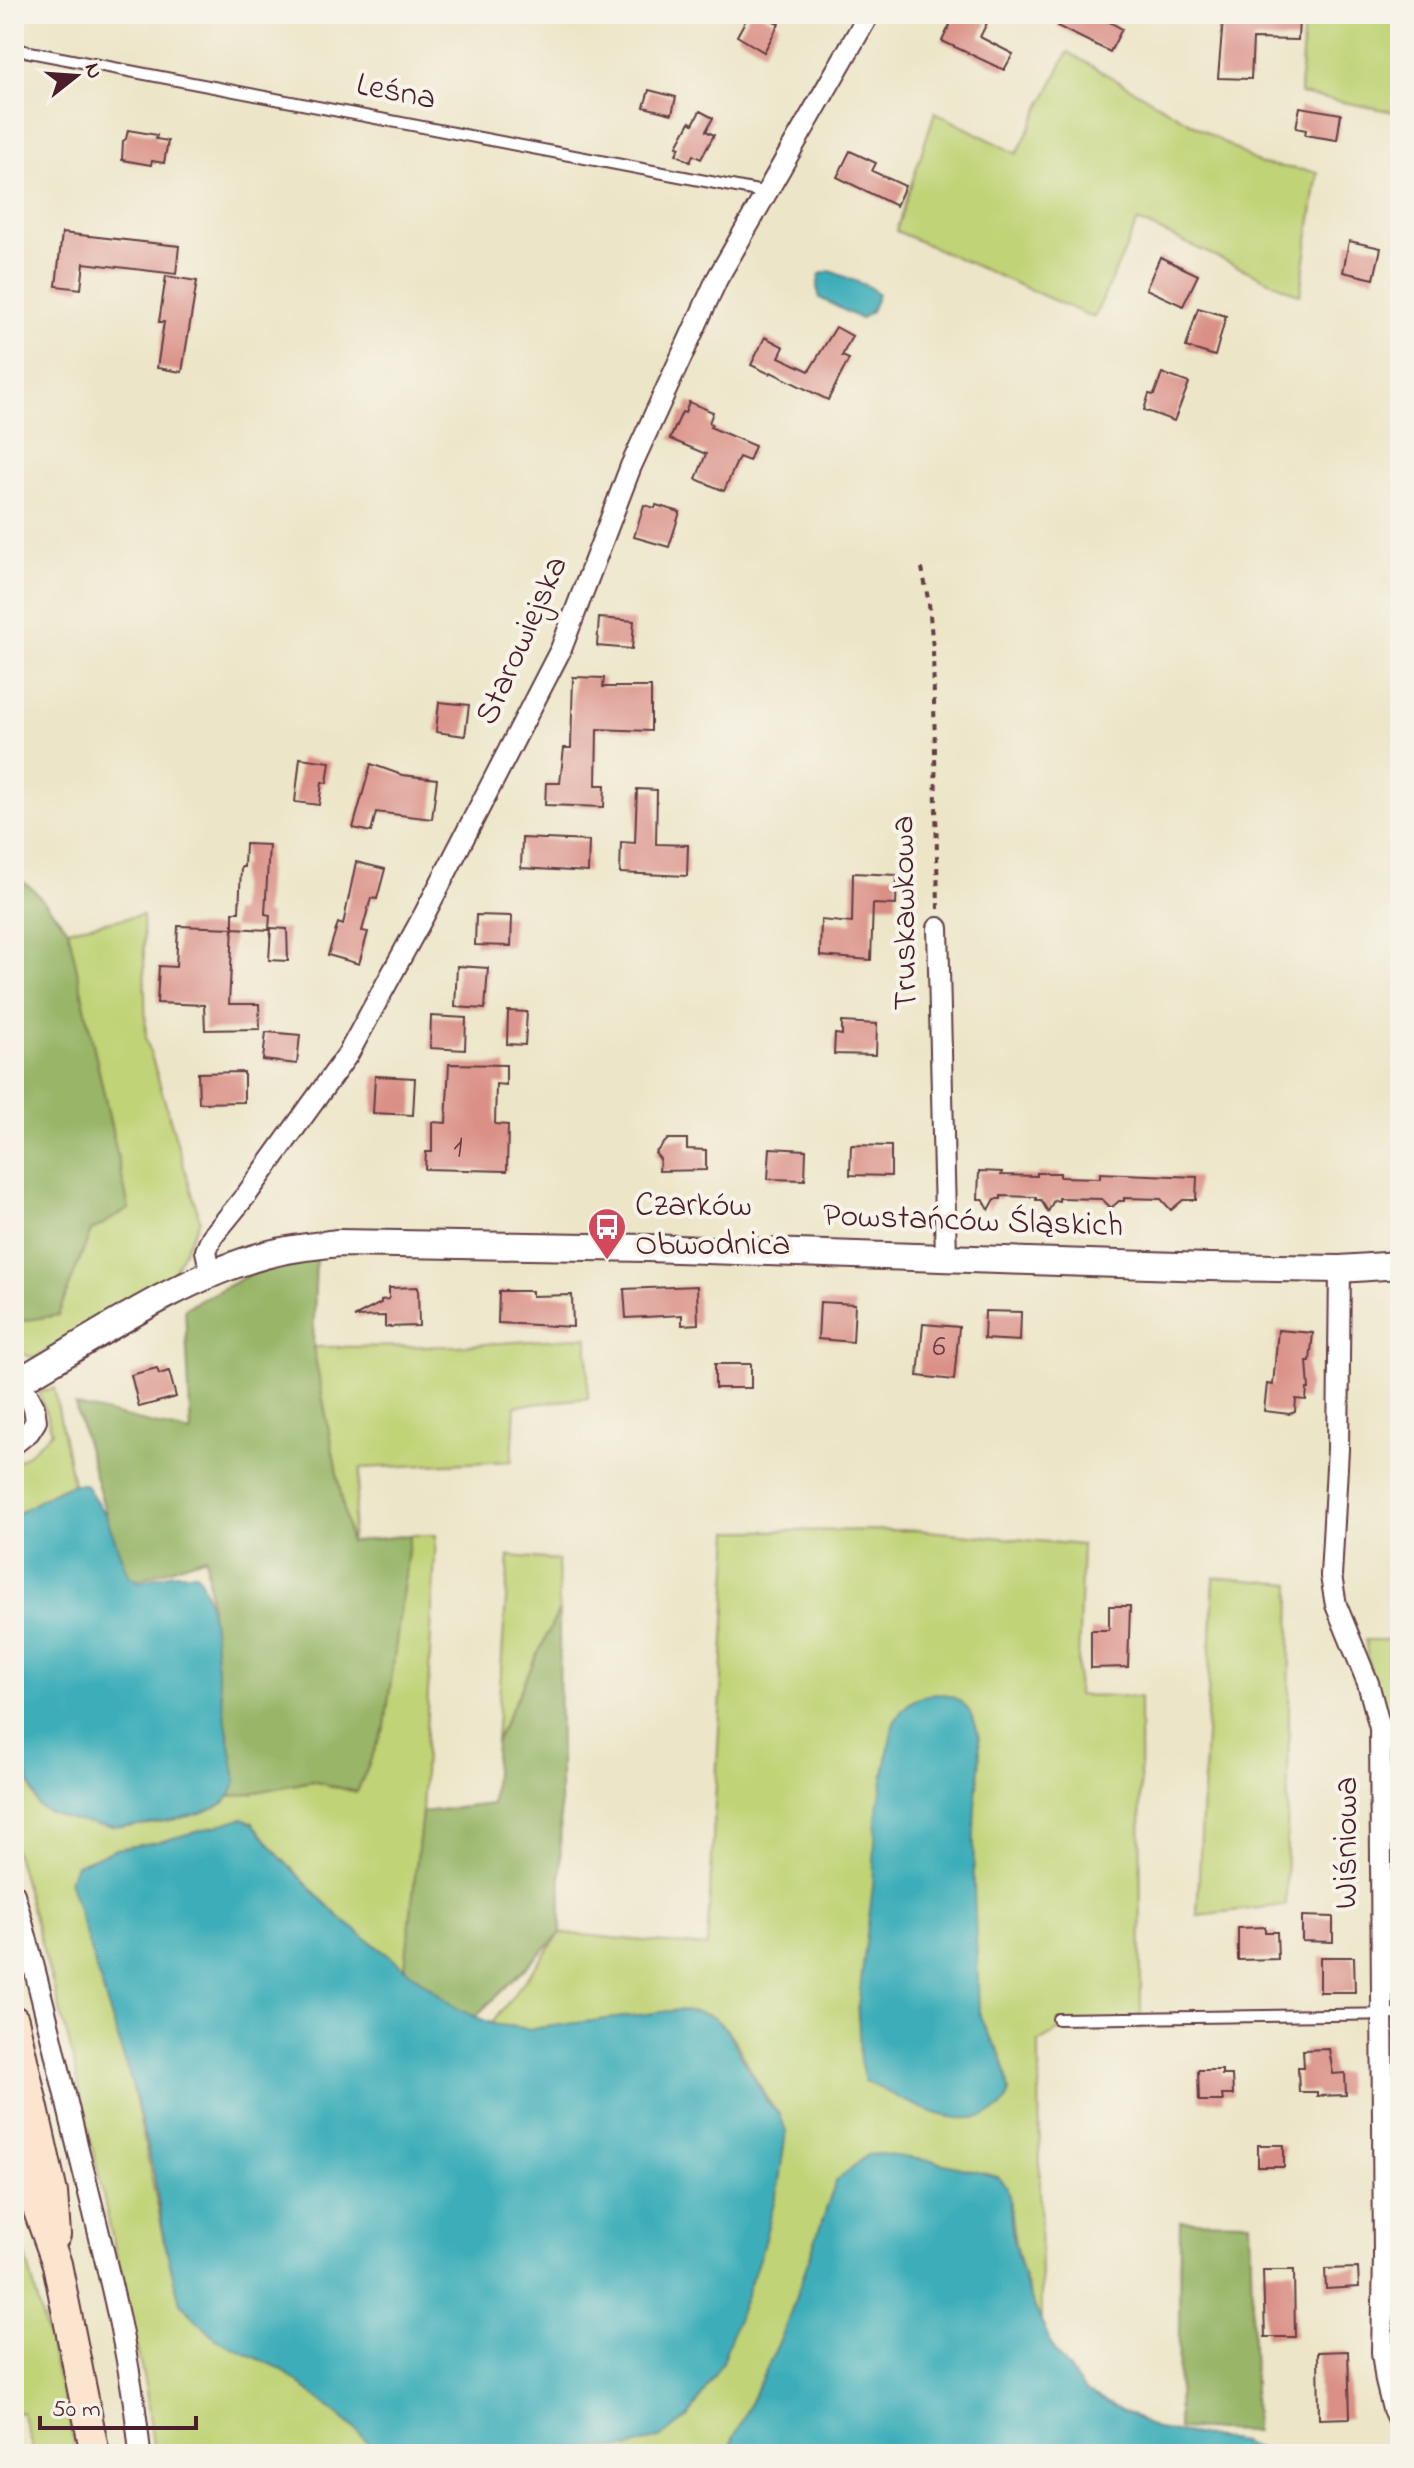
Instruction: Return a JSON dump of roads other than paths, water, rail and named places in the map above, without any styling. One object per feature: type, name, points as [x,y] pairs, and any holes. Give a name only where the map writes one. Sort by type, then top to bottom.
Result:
[{"type":"main road","points":[[14,2020],[53,2193],[57,2264],[95,2454]]},
{"type":"main road","points":[[14,2126],[33,2197],[57,2264]]},
{"type":"street","name":"Starowiejska","points":[[211,1274],[206,1251],[212,1237],[247,1194],[348,1054],[431,902],[561,649],[631,466],[717,279],[869,14]]},
{"type":"street","name":"Truskawkowa","points":[[938,928],[946,1257]]},
{"type":"street","name":"Powstańców Śląskich","points":[[16,1378],[211,1274],[265,1255],[338,1243],[946,1257],[1208,1267],[1340,1269],[1400,1265]]},
{"type":"street","name":"Wiśniowa","points":[[1340,1269],[1338,1449],[1331,1576],[1336,1605],[1368,1683],[1380,1728],[1391,2014],[1382,2352],[1386,2381],[1400,2424]]},
{"type":"street","points":[[14,1444],[29,1432],[36,1421],[34,1407],[16,1378]]},
{"type":"street","points":[[14,1894],[38,1979],[118,2307],[140,2454]]},
{"type":"lane","name":"Leśna","points":[[14,49],[768,193]]},
{"type":"lane","points":[[1058,2019],[1391,2014]]},
{"type":"water","points":[[830,271],[870,287],[878,295],[871,311],[861,319],[820,298],[817,287],[820,274]]},
{"type":"water","points":[[73,1484],[85,1484],[106,1516],[128,1575],[139,1582],[173,1573],[196,1573],[202,1584],[213,1624],[218,1677],[236,1782],[229,1797],[206,1811],[172,1820],[121,1826],[72,1820],[38,1806],[14,1738],[14,1516]]},
{"type":"water","points":[[936,1693],[963,1704],[971,1715],[979,1740],[974,1859],[979,2011],[985,2029],[1001,2056],[1009,2089],[1000,2108],[984,2116],[967,2118],[931,2112],[865,2081],[860,2061],[858,2006],[873,1886],[876,1818],[893,1725],[910,1703]]},
{"type":"water","points":[[243,1818],[253,1823],[280,1857],[341,1919],[458,2009],[492,2024],[530,2029],[678,2010],[714,2018],[727,2030],[768,2103],[780,2115],[786,2131],[779,2182],[762,2250],[722,2362],[688,2418],[661,2437],[628,2448],[376,2450],[351,2425],[281,2369],[217,2340],[180,2303],[133,2088],[69,1880],[76,1865],[116,1849],[163,1841]]},
{"type":"water","points":[[867,2155],[933,2161],[998,2177],[1006,2185],[1013,2240],[1025,2285],[1055,2352],[1085,2391],[1157,2429],[1241,2442],[1268,2454],[726,2454],[783,2334],[836,2181]]},
{"type":"place","name":"Czarków Obwodnica","points":[[607,1261]]}]
